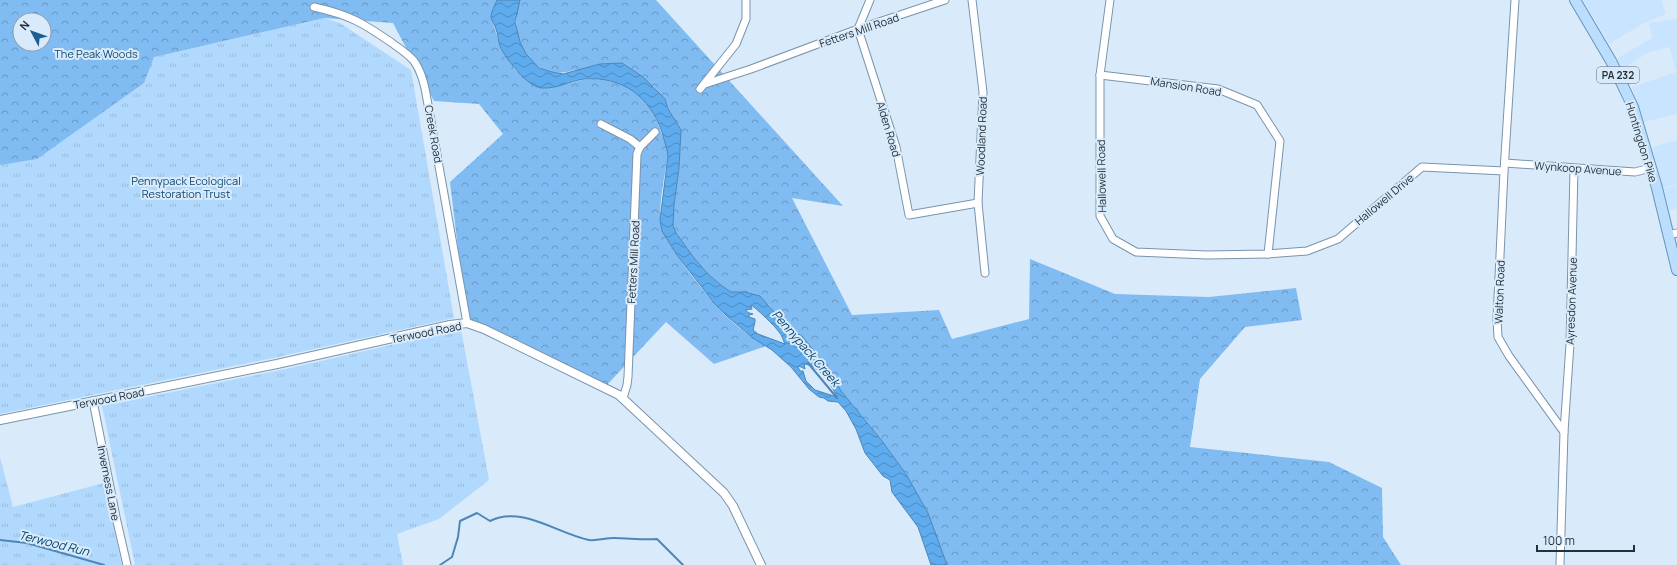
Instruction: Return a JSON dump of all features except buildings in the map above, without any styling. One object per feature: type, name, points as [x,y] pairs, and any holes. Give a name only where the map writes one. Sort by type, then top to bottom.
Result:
[{"type":"main road","name":"Huntingdon Pike","points":[[1575,0],[1611,61],[1630,101],[1673,234],[1677,270]]},
{"type":"street","name":"Fetters Mill Road","points":[[746,0],[746,19],[736,44],[702,87],[858,29],[945,0]]},
{"type":"street","points":[[858,29],[870,0]]},
{"type":"street","name":"Woodland Road","points":[[972,0],[983,92],[978,203],[985,273]]},
{"type":"street","name":"Hallowell Road","points":[[1110,0],[1100,75],[1100,216],[1113,239],[1136,252],[1207,255],[1268,254]]},
{"type":"street","name":"Walton Road","points":[[1515,0],[1504,167],[1497,319],[1498,337],[1509,356],[1564,432]]},
{"type":"street","name":"Creek Road","points":[[314,7],[347,16],[366,25],[403,51],[413,60],[418,68],[425,86],[467,324]]},
{"type":"street","name":"Alden Road","points":[[858,29],[896,147],[909,215],[978,203]]},
{"type":"street","name":"Mansion Road","points":[[1100,75],[1218,89],[1257,105],[1280,141],[1268,254]]},
{"type":"street","points":[[601,124],[640,146],[655,132]]},
{"type":"street","name":"Fetters Mill Road","points":[[623,398],[627,385],[637,154],[640,146]]},
{"type":"street","name":"Hallowell Drive","points":[[1268,254],[1307,251],[1338,239],[1422,167],[1504,167]]},
{"type":"street","name":"Wynkoop Avenue","points":[[1504,167],[1635,172],[1651,168]]},
{"type":"street","name":"Ayresdon Avenue","points":[[1564,432],[1570,344],[1574,169]]},
{"type":"street","name":"Terwood Road","points":[[0,420],[277,364],[450,325],[467,324],[484,330],[623,398],[724,493],[738,517],[761,565]]},
{"type":"street","name":"Inverness Lane","points":[[93,401],[116,517],[127,563]]},
{"type":"street","points":[[1560,565],[1564,432]]},
{"type":"shaded area","points":[[1583,0],[1661,0],[1666,14],[1644,23],[1609,44]]},
{"type":"shaded area","points":[[1677,19],[1677,114],[1644,122],[1632,87],[1676,72],[1670,48],[1649,52],[1622,69],[1616,59],[1652,38],[1649,23]]},
{"type":"shaded area","points":[[1677,140],[1677,184],[1663,188],[1652,147]]},
{"type":"shaded area","points":[[1677,185],[1677,208],[1669,210],[1664,189]]},
{"type":"green space","name":"Pennypack Ecological Restoration Trust","points":[[0,0],[324,18],[340,23],[411,70],[454,318],[278,357],[0,414]]},
{"type":"green space","name":"The Peak Woods","points":[[0,0],[497,0],[491,16],[500,46],[515,70],[541,88],[593,79],[617,83],[636,94],[651,110],[657,120],[668,153],[660,208],[661,222],[664,232],[670,244],[689,272],[719,309],[741,329],[766,346],[714,364],[666,322],[604,388],[467,323],[450,182],[503,134],[479,104],[434,101],[393,23],[324,18],[154,57],[144,83],[37,159],[0,165]]},
{"type":"green space","points":[[520,0],[656,0],[843,206],[792,198],[852,315],[939,310],[952,339],[1029,319],[1030,259],[1115,294],[1209,297],[1296,288],[1302,320],[1245,327],[1200,379],[1190,447],[1329,462],[1382,488],[1383,537],[1401,565],[947,565],[906,474],[882,441],[841,391],[831,372],[802,336],[788,328],[777,317],[769,305],[744,292],[731,292],[722,286],[708,274],[694,258],[676,233],[673,226],[674,205],[679,168],[681,130],[668,109],[665,99],[653,86],[574,70],[559,73],[545,70],[534,64],[526,54],[520,42],[516,28]]},
{"type":"green space","points":[[461,329],[489,480],[439,519],[397,534],[403,565],[135,565],[102,406],[281,370]]},
{"type":"green space","points":[[0,457],[13,507],[104,483],[122,565],[0,565]]},
{"type":"water","points":[[497,0],[520,0],[515,22],[520,42],[526,54],[539,68],[563,74],[600,64],[622,63],[643,77],[665,99],[668,109],[681,130],[679,168],[674,205],[673,226],[676,233],[694,258],[708,274],[722,286],[731,292],[744,292],[760,296],[788,328],[802,336],[831,372],[841,391],[882,441],[906,474],[928,513],[947,565],[931,565],[918,527],[892,492],[890,480],[883,476],[865,453],[856,429],[846,411],[838,402],[828,401],[819,397],[809,389],[791,367],[772,350],[753,338],[728,317],[714,303],[677,255],[662,231],[660,220],[668,156],[662,132],[650,109],[633,91],[623,85],[611,81],[584,79],[547,88],[542,88],[530,83],[512,65],[500,46],[497,31],[491,17]],"holes":[[[751,305],[777,329],[785,344],[758,334],[753,330],[755,319],[749,317],[749,315],[753,314],[745,310],[752,309]],[[804,364],[809,365],[819,371],[828,381],[837,397],[815,390],[806,381],[803,371],[800,371],[798,367],[799,366],[805,369]]]},
{"type":"waterway","name":"Pennypack Creek","points":[[808,363],[837,398]]},
{"type":"waterway","name":"Terwood Run","points":[[440,565],[452,557],[458,537],[460,521],[477,513],[490,521],[502,517],[515,516],[527,518],[589,540],[614,538],[657,539],[683,565]]},
{"type":"waterway","name":"Terwood Run","points":[[0,540],[27,543],[104,565]]}]
